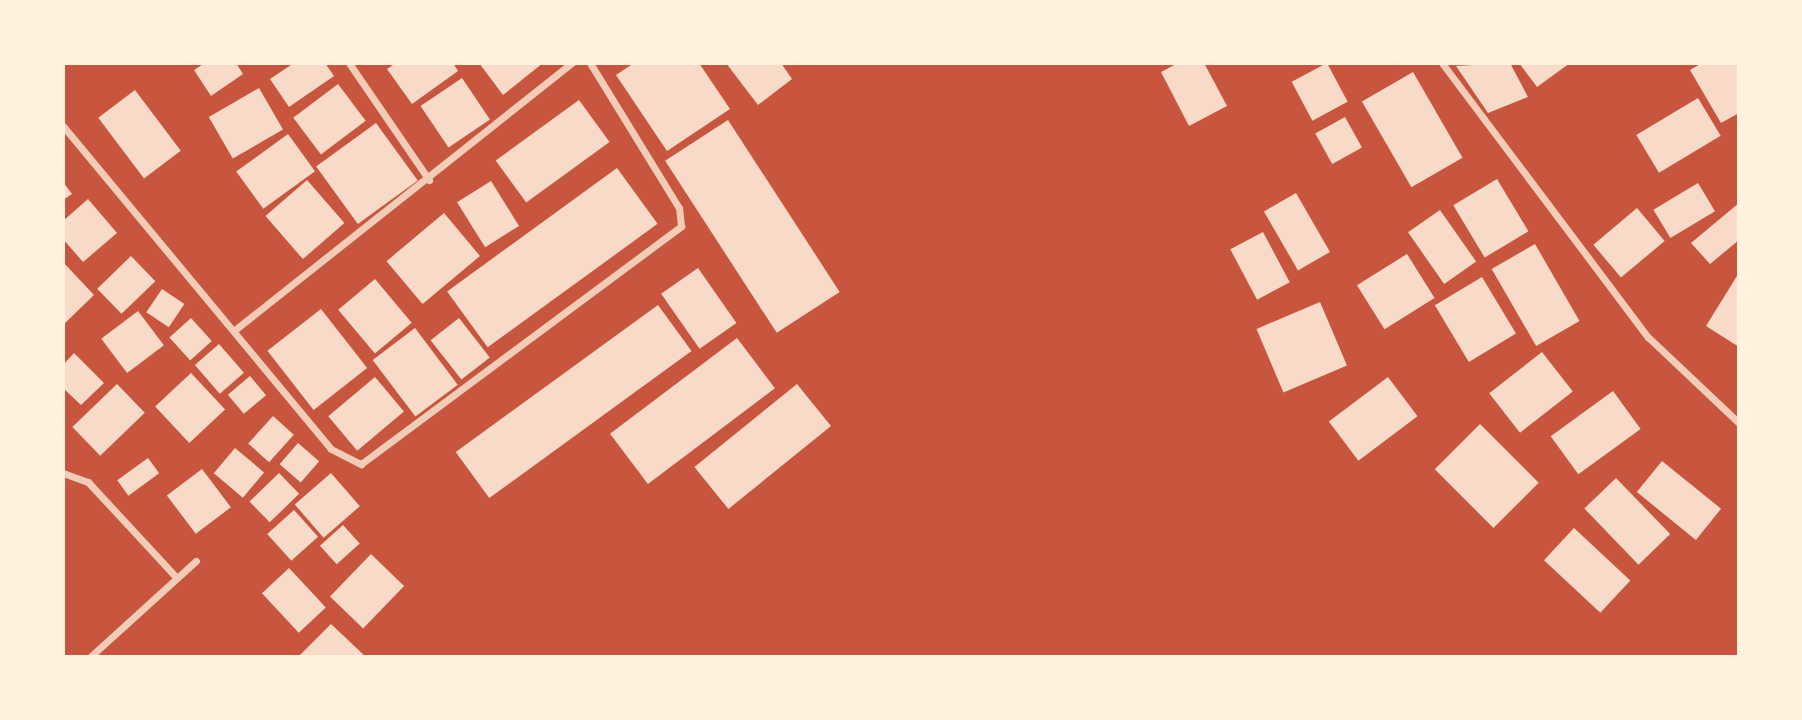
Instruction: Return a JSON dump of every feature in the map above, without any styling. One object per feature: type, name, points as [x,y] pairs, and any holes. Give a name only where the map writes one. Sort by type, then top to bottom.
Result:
[{"type":"street","points":[[349,63],[429,180]]},
{"type":"street","points":[[236,329],[429,180],[572,63]]},
{"type":"street","points":[[63,126],[236,329],[331,449],[360,464],[672,237],[681,226],[679,208],[590,63]]},
{"type":"street","points":[[1442,63],[1648,337],[1739,423]]},
{"type":"street","points":[[63,472],[88,482],[175,576]]},
{"type":"street","points":[[90,657],[175,576],[196,561]]},
{"type":"building","points":[[205,63],[236,63],[243,74],[211,96],[194,70]]},
{"type":"building","points":[[294,63],[325,63],[334,76],[289,107],[270,79]]},
{"type":"building","points":[[396,63],[453,63],[458,71],[412,104],[387,69]]},
{"type":"building","points":[[479,63],[543,63],[503,95]]},
{"type":"building","points":[[634,63],[699,63],[730,109],[667,151],[616,75]]},
{"type":"building","points":[[726,63],[781,63],[792,79],[758,105]]},
{"type":"building","points":[[1178,63],[1204,63],[1227,106],[1189,126],[1161,72]]},
{"type":"building","points":[[1327,63],[1348,102],[1312,121],[1292,82]]},
{"type":"building","points":[[1510,63],[1528,97],[1488,113],[1456,66]]},
{"type":"building","points":[[1519,63],[1570,63],[1537,87]]},
{"type":"building","points":[[1702,63],[1739,63],[1739,113],[1721,123],[1690,70]]},
{"type":"building","points":[[1413,72],[1462,158],[1411,187],[1362,102]]},
{"type":"building","points":[[462,78],[490,119],[449,147],[421,106]]},
{"type":"building","points":[[338,84],[366,121],[321,154],[293,118]]},
{"type":"building","points":[[259,88],[283,130],[233,159],[209,117]]},
{"type":"building","points":[[135,90],[181,151],[144,178],[98,118]]},
{"type":"building","points":[[1698,98],[1721,136],[1659,173],[1636,135]]},
{"type":"building","points":[[579,100],[610,142],[526,203],[496,161]]},
{"type":"building","points":[[1345,117],[1362,148],[1332,164],[1315,133]]},
{"type":"building","points":[[728,120],[840,292],[777,333],[665,161]]},
{"type":"building","points":[[376,123],[418,180],[358,224],[316,166]]},
{"type":"building","points":[[288,134],[315,171],[263,209],[236,172]]},
{"type":"building","points":[[617,168],[658,224],[488,347],[447,291]]},
{"type":"building","points":[[1497,179],[1528,231],[1485,258],[1453,205]]},
{"type":"building","points":[[307,180],[344,223],[303,259],[265,216]]},
{"type":"building","points":[[491,181],[519,226],[485,247],[457,202]]},
{"type":"building","points":[[63,182],[72,194],[63,200]]},
{"type":"building","points":[[1698,183],[1715,211],[1670,238],[1653,210]]},
{"type":"building","points":[[1296,193],[1330,252],[1298,270],[1264,212]]},
{"type":"building","points":[[88,199],[117,233],[83,262],[63,239],[63,221]]},
{"type":"building","points":[[1739,203],[1739,240],[1710,264],[1691,243]]},
{"type":"building","points":[[1637,208],[1665,241],[1621,278],[1593,245]]},
{"type":"building","points":[[1440,210],[1476,262],[1444,284],[1408,232]]},
{"type":"building","points":[[444,213],[480,256],[423,304],[387,261]]},
{"type":"building","points":[[1263,232],[1290,282],[1257,300],[1230,249]]},
{"type":"building","points":[[1535,244],[1580,321],[1536,346],[1492,269]]},
{"type":"building","points":[[1407,254],[1435,298],[1385,329],[1357,285]]},
{"type":"building","points":[[131,256],[155,281],[122,314],[97,289]]},
{"type":"building","points":[[63,262],[94,295],[63,325]]},
{"type":"building","points":[[698,268],[736,323],[700,349],[661,294]]},
{"type":"building","points":[[1737,276],[1739,278],[1739,347],[1706,326]]},
{"type":"building","points":[[1482,277],[1516,334],[1469,362],[1435,305]]},
{"type":"building","points":[[375,279],[412,323],[375,354],[338,310]]},
{"type":"building","points":[[162,289],[184,304],[169,327],[146,312]]},
{"type":"building","points":[[1320,302],[1347,366],[1283,392],[1256,329]]},
{"type":"building","points":[[658,305],[692,351],[489,498],[456,452]]},
{"type":"building","points":[[321,309],[367,368],[314,410],[267,351]]},
{"type":"building","points":[[138,311],[164,345],[127,373],[101,339]]},
{"type":"building","points":[[191,318],[212,341],[190,360],[169,337]]},
{"type":"building","points":[[459,318],[490,357],[461,380],[431,340]]},
{"type":"building","points":[[415,328],[458,385],[415,417],[373,360]]},
{"type":"building","points":[[737,338],[775,388],[648,484],[610,434]]},
{"type":"building","points":[[219,344],[244,373],[220,394],[195,365]]},
{"type":"building","points":[[1542,352],[1573,391],[1520,433],[1489,393]]},
{"type":"building","points":[[74,353],[104,383],[81,405],[63,388],[63,365]]},
{"type":"building","points":[[191,373],[225,410],[189,443],[155,406]]},
{"type":"building","points":[[250,376],[266,395],[244,414],[228,395]]},
{"type":"building","points":[[375,377],[404,411],[357,451],[328,416]]},
{"type":"building","points":[[1388,377],[1417,416],[1358,461],[1329,422]]},
{"type":"building","points":[[117,384],[145,413],[100,456],[72,427]]},
{"type":"building","points":[[797,384],[831,426],[728,509],[694,467]]},
{"type":"building","points":[[1613,391],[1641,429],[1578,474],[1551,436]]},
{"type":"building","points":[[273,416],[294,435],[269,462],[248,443]]},
{"type":"building","points":[[1480,424],[1539,483],[1493,528],[1435,469]]},
{"type":"building","points":[[298,443],[319,461],[301,483],[280,464]]},
{"type":"building","points":[[235,448],[264,472],[243,498],[214,473]]},
{"type":"building","points":[[148,458],[159,473],[128,496],[117,480]]},
{"type":"building","points":[[1662,461],[1721,509],[1696,540],[1637,492]]},
{"type":"building","points":[[202,469],[231,507],[196,534],[167,495]]},
{"type":"building","points":[[279,473],[299,494],[270,522],[250,501]]},
{"type":"building","points":[[331,473],[360,506],[324,538],[295,504]]},
{"type":"building","points":[[1616,478],[1670,534],[1639,565],[1584,509]]},
{"type":"building","points":[[294,510],[318,537],[291,561],[267,534]]},
{"type":"building","points":[[343,525],[360,544],[337,564],[320,546]]},
{"type":"building","points":[[1574,528],[1630,581],[1600,613],[1544,560]]},
{"type":"building","points":[[371,554],[404,586],[363,628],[330,596]]},
{"type":"building","points":[[289,568],[326,607],[299,633],[262,593]]},
{"type":"building","points":[[331,624],[366,657],[298,657]]}]
